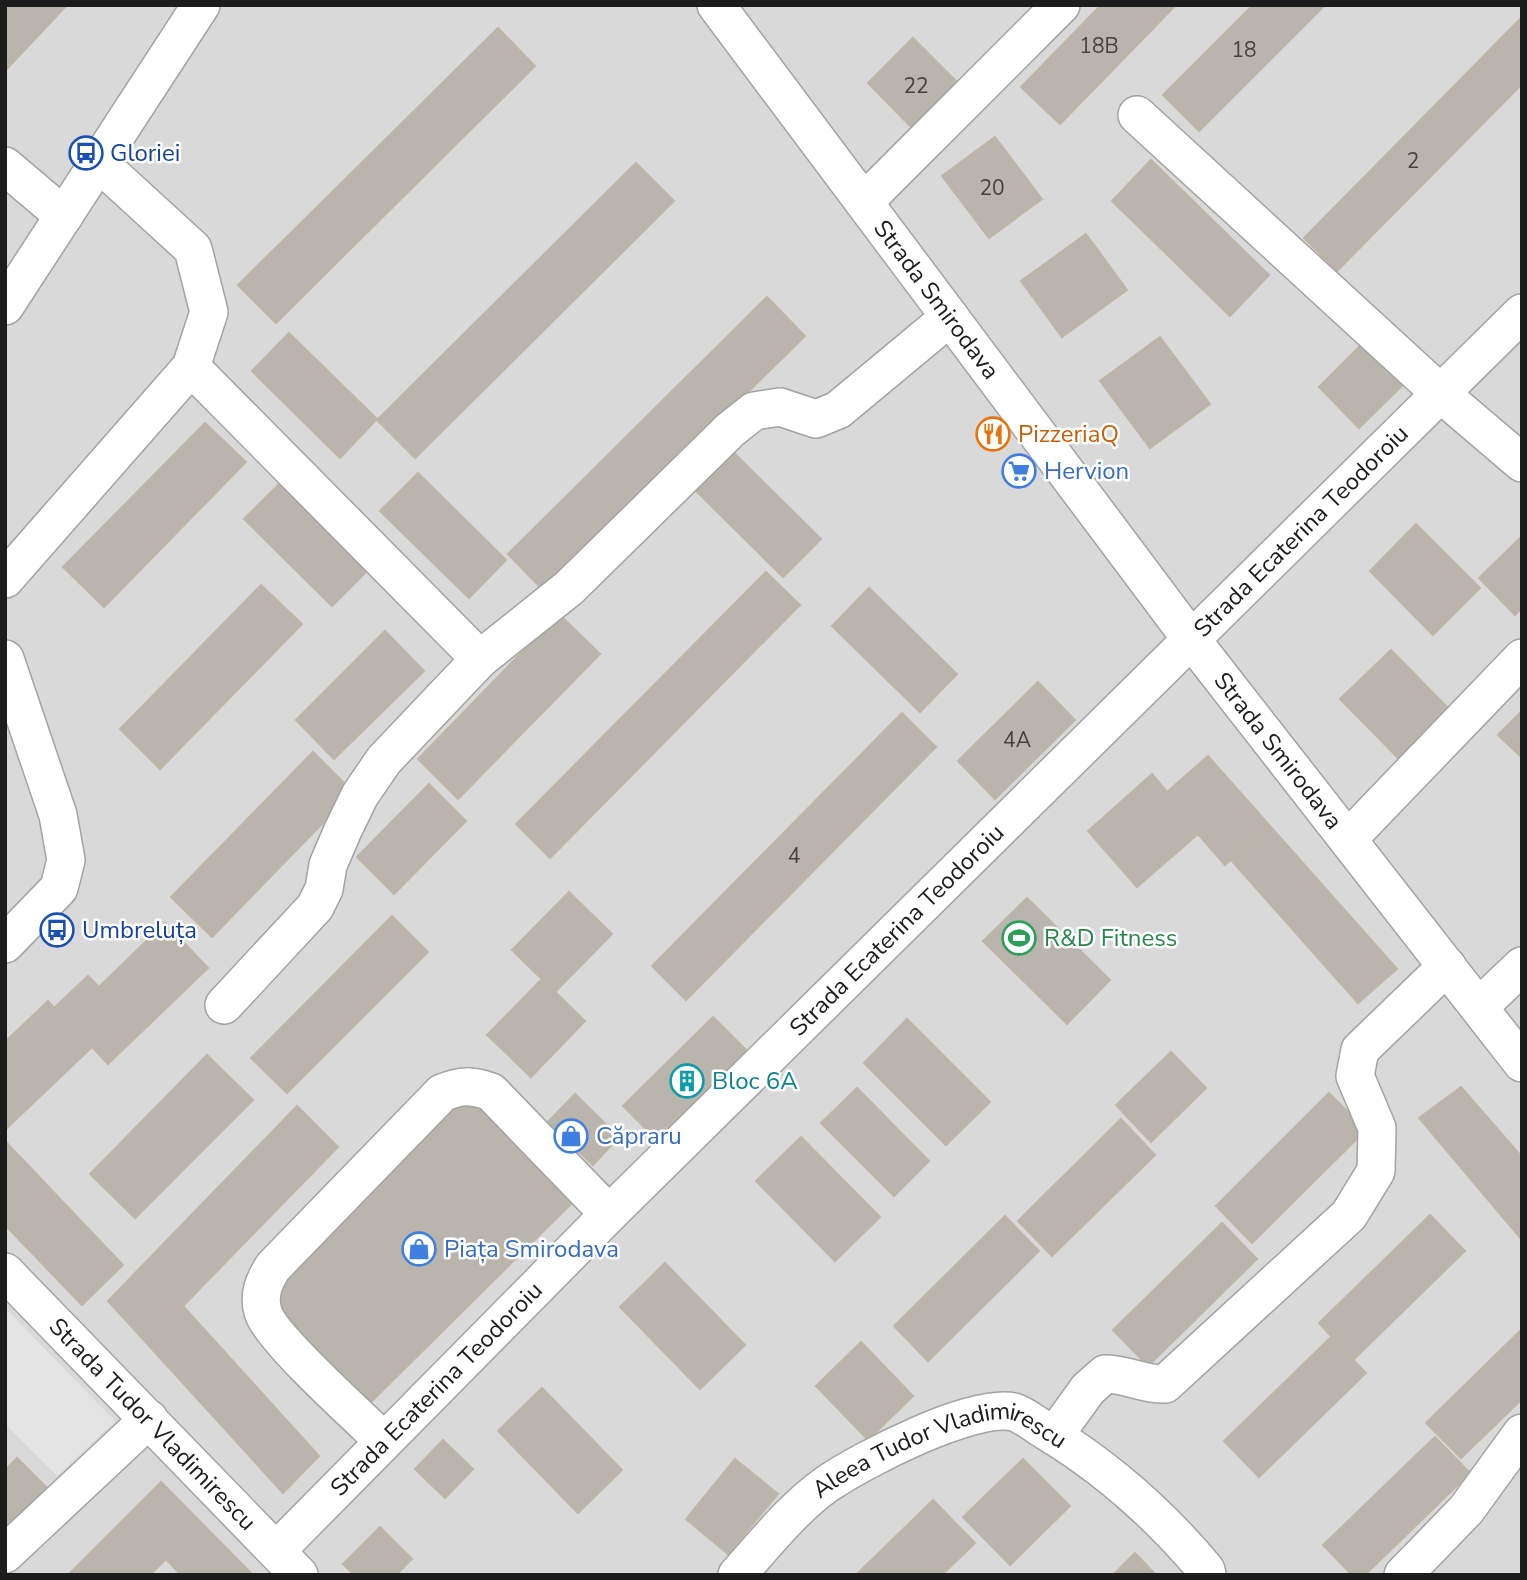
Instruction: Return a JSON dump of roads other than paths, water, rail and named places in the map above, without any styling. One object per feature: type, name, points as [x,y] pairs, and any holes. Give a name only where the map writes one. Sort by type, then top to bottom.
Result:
[{"type":"street","points":[[5,306],[201,5]]},
{"type":"street","name":"Strada Smirodava","points":[[716,5],[1191,639],[1522,1063]]},
{"type":"street","name":"Strada Smirodava","points":[[864,202],[1061,5]]},
{"type":"street","points":[[1137,115],[1440,393],[1522,463]]},
{"type":"street","points":[[5,579],[191,368],[209,312],[193,249],[98,162]]},
{"type":"street","points":[[5,166],[64,216]]},
{"type":"street","name":"Strada Ecaterina Teodoroiu","points":[[287,1563],[384,1441],[609,1214],[1522,313]]},
{"type":"street","points":[[224,1005],[315,907],[324,889],[328,865],[343,831],[360,795],[384,760],[480,659],[569,588],[730,430],[754,411],[780,407],[816,418],[838,410],[950,317]]},
{"type":"street","points":[[191,368],[480,659]]},
{"type":"street","points":[[1348,839],[1522,658]]},
{"type":"street","points":[[5,659],[58,815],[66,860],[58,888],[5,944]]},
{"type":"street","points":[[1054,1436],[1088,1389],[1105,1374],[1126,1374],[1148,1385],[1165,1384],[1349,1215],[1376,1171],[1377,1128],[1355,1076],[1360,1050],[1447,966]]},
{"type":"street","points":[[1479,1007],[1522,966]]},
{"type":"street","points":[[384,1441],[269,1327],[261,1297],[265,1280],[273,1267],[442,1093],[458,1086],[473,1086],[491,1092],[609,1214]]},
{"type":"street","name":"Strada Tudor Vladimirescu","points":[[5,1272],[287,1563]]},
{"type":"street","name":"Aleea Tudor Vladimirescu","points":[[737,1575],[783,1524],[827,1484],[892,1448],[970,1415],[1014,1412],[1084,1454],[1170,1527],[1211,1573]]},
{"type":"street","points":[[5,1554],[149,1419]]},
{"type":"street","points":[[1402,1575],[1466,1510],[1522,1433]]},
{"type":"place","name":"Gloriei","points":[[86,153]]},
{"type":"place","name":"PizzeriaQ","points":[[993,434]]},
{"type":"place","name":"Hervion","points":[[1019,471]]},
{"type":"place","name":"Umbreluța","points":[[57,930]]},
{"type":"place","name":"R&D Fitness","points":[[1019,938]]},
{"type":"place","name":"Bloc 6A","points":[[687,1081]]},
{"type":"place","name":"Căpraru","points":[[571,1136]]},
{"type":"place","name":"Piața Smirodava","points":[[419,1249]]}]
